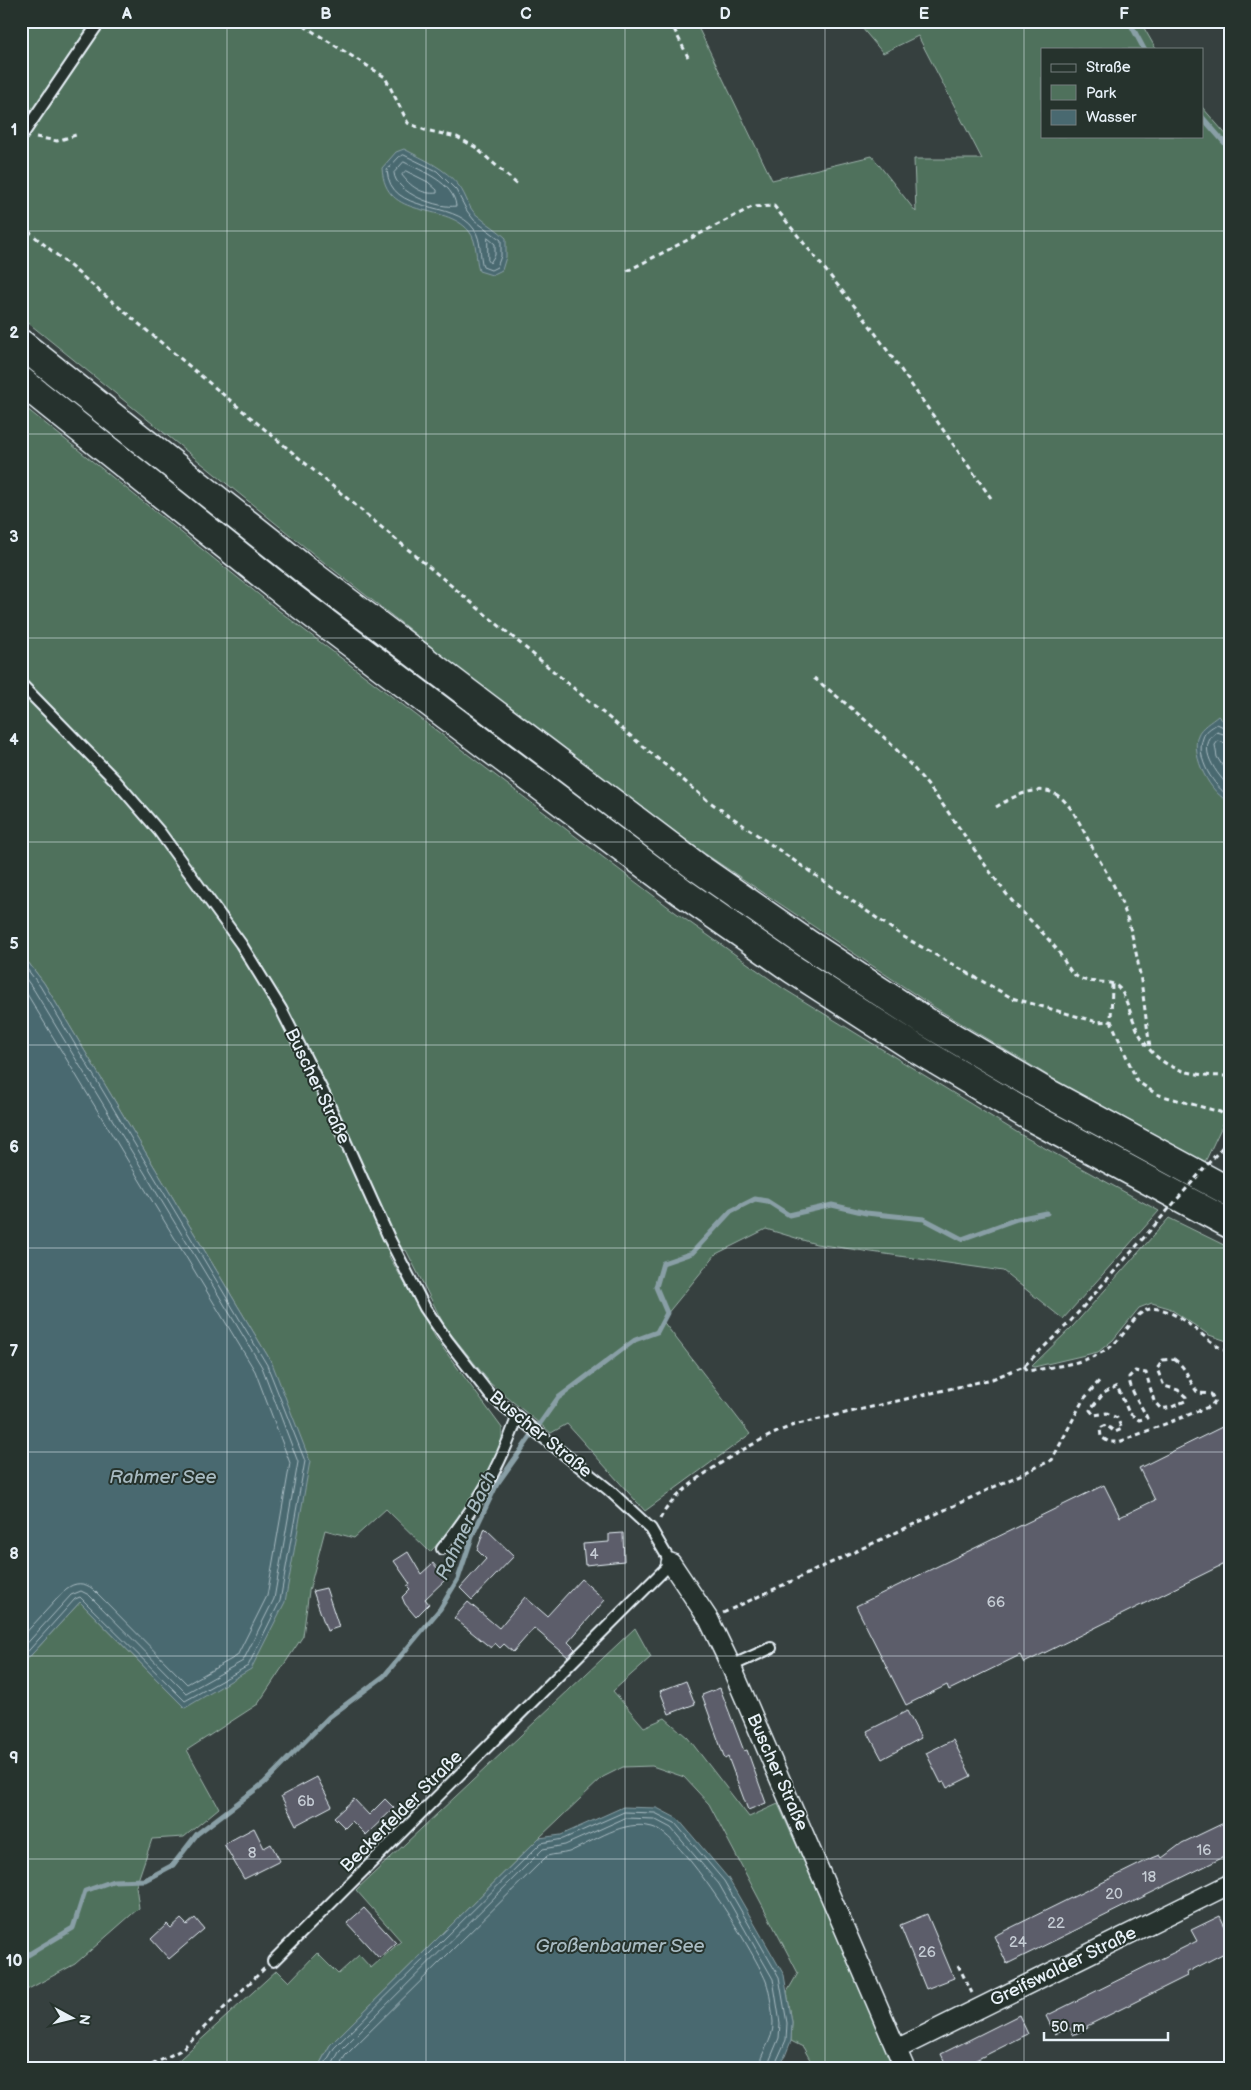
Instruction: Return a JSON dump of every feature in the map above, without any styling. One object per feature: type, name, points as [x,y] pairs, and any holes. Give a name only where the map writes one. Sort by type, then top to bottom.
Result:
[{"type":"highway","points":[[21,344],[305,570],[697,867],[809,945],[925,1021],[1050,1095],[1230,1192]]},
{"type":"highway","points":[[21,382],[312,613],[659,874],[786,964],[912,1046],[1031,1117],[1230,1224]]},
{"type":"street","name":"Buscher Straße","points":[[671,1563],[709,1620],[731,1666],[905,2069]]},
{"type":"street","name":"Greifswalder Straße","points":[[897,2049],[1230,1884]]},
{"type":"lane","points":[[23,135],[100,21]]},
{"type":"lane","name":"Buscher Straße","points":[[21,684],[120,785],[159,831],[241,944],[281,1008],[325,1096],[389,1238],[425,1308],[447,1340],[490,1394],[609,1490],[652,1529],[671,1563]]},
{"type":"lane","points":[[442,1549],[488,1485],[499,1466],[518,1418]]},
{"type":"lane","name":"Beckerfelder Straße","points":[[273,1961],[671,1563]]},
{"type":"lane","points":[[731,1666],[771,1648]]},
{"type":"path","points":[[296,21],[385,77],[408,123],[425,130],[457,137],[475,147],[518,185]]},
{"type":"path","points":[[670,21],[688,58]]},
{"type":"path","points":[[23,135],[57,141],[79,134]]},
{"type":"path","points":[[626,271],[752,207],[774,206],[868,323],[991,498]]},
{"type":"path","points":[[21,225],[707,800],[904,937],[1012,998],[1096,1022],[1111,1022]]},
{"type":"path","points":[[814,678],[864,718],[908,762],[942,804],[1006,893],[1055,946],[1070,971],[1079,980],[1112,983],[1120,990],[1140,1036],[1159,1060],[1171,1068],[1214,1076],[1230,1076]]},
{"type":"path","points":[[996,807],[1018,795],[1047,791],[1056,794],[1066,804],[1081,825],[1124,908],[1135,946],[1150,1048]]},
{"type":"path","points":[[1112,983],[1111,1022],[1137,1081],[1156,1094],[1220,1112],[1230,1119]]},
{"type":"path","points":[[652,1529],[670,1502],[690,1485],[771,1433],[794,1425],[992,1379],[1024,1366],[1068,1323],[1230,1138]]},
{"type":"path","points":[[1024,1366],[1028,1371],[1078,1362],[1100,1354],[1116,1342],[1142,1311],[1152,1307],[1167,1311],[1230,1353]]},
{"type":"path","points":[[1174,1359],[1185,1367],[1191,1384],[1198,1393],[1211,1394],[1215,1401],[1211,1406],[1119,1442],[1109,1442],[1101,1437],[1100,1428],[1106,1425],[1115,1432],[1122,1429],[1117,1418],[1107,1413],[1094,1415],[1090,1410],[1104,1393],[1117,1386],[1128,1412],[1139,1420],[1147,1418],[1141,1403],[1130,1386],[1129,1377],[1135,1371],[1146,1373],[1154,1400],[1160,1409],[1172,1407],[1184,1401],[1186,1397],[1178,1390],[1164,1386],[1160,1380],[1157,1369],[1163,1360],[1174,1359]]},
{"type":"path","points":[[709,1620],[1052,1460],[1083,1400],[1100,1380]]},
{"type":"path","points":[[144,2069],[181,2050],[273,1961]]},
{"type":"path","points":[[958,1965],[979,2007]]},
{"type":"green space","points":[[21,21],[695,21],[772,180],[872,156],[916,212],[914,159],[982,159],[918,36],[883,53],[856,21],[1140,21],[1155,48],[1041,48],[1041,138],[1204,138],[1204,109],[1230,139],[1230,1109],[1205,1162],[1052,1078],[934,1007],[704,853],[508,707],[316,556],[21,317]]},
{"type":"green space","points":[[21,404],[278,610],[675,912],[784,989],[1023,1136],[1159,1211],[1063,1319],[1003,1271],[816,1244],[766,1229],[716,1254],[662,1320],[750,1434],[645,1511],[567,1424],[551,1433],[491,1384],[444,1325],[406,1250],[389,1256],[437,1340],[502,1428],[502,1451],[449,1532],[430,1552],[386,1509],[354,1538],[325,1530],[309,1591],[303,1636],[258,1704],[187,1750],[219,1808],[184,1837],[152,1839],[136,1886],[139,1908],[75,1964],[21,1993],[21,1666],[80,1602],[185,1708],[272,1363],[44,983],[21,953]]},
{"type":"green space","points":[[1169,1218],[1230,1248],[1230,1342],[1209,1335],[1169,1308],[1152,1303],[1139,1308],[1113,1340],[1098,1352],[1032,1366],[1073,1326]]},
{"type":"green space","points":[[635,1628],[651,1657],[613,1691],[644,1727],[665,1718],[688,1738],[749,1817],[778,1804],[897,2069],[815,2069],[803,2047],[791,2041],[792,2022],[787,1992],[798,1973],[709,1804],[684,1777],[652,1766],[623,1767],[603,1777],[330,2045],[317,2069],[169,2069],[277,1970],[289,1982],[317,1953],[338,1974],[359,1955],[371,1968],[401,1941],[356,1890]]},
{"type":"water","points":[[404,149],[447,174],[459,186],[475,213],[506,238],[506,257],[502,270],[492,275],[479,271],[472,235],[458,222],[445,216],[404,204],[393,196],[386,185],[382,168],[396,152]]},
{"type":"water","points":[[1218,716],[1230,727],[1230,802],[1216,792],[1209,783],[1197,753],[1196,744],[1199,732]]},
{"type":"water","name":"Rahmer See","points":[[21,953],[44,983],[272,1363],[310,1461],[285,1602],[251,1669],[185,1708],[80,1602],[21,1666]]},
{"type":"water","name":"Großenbaumer See","points":[[623,1807],[657,1808],[678,1819],[728,1878],[784,1975],[792,2022],[791,2041],[785,2056],[776,2069],[317,2069],[330,2045],[539,1838],[561,1835]]},
{"type":"building","points":[[1230,1423],[1230,1561],[1024,1663],[1020,1655],[949,1690],[947,1685],[906,1705],[856,1606],[1104,1485],[1120,1517],[1155,1500],[1139,1468]]},
{"type":"building","points":[[485,1528],[514,1556],[472,1600],[460,1588],[486,1559],[477,1550]]},
{"type":"building","points":[[623,1533],[624,1561],[585,1565],[583,1544],[609,1542],[609,1534]]},
{"type":"building","points":[[408,1552],[421,1574],[433,1563],[446,1579],[425,1599],[429,1604],[416,1617],[405,1604],[402,1597],[410,1589],[407,1586],[410,1584],[394,1561]]},
{"type":"building","points":[[581,1579],[605,1600],[568,1642],[575,1649],[568,1657],[534,1628],[513,1652],[504,1644],[500,1648],[495,1643],[491,1648],[454,1618],[468,1602],[499,1628],[525,1597],[547,1616]]},
{"type":"building","points":[[326,1588],[339,1627],[327,1631],[313,1591]]},
{"type":"building","points":[[686,1681],[695,1704],[669,1714],[660,1691]]},
{"type":"building","points":[[720,1688],[744,1751],[747,1750],[766,1803],[748,1810],[728,1757],[725,1759],[702,1695]]},
{"type":"building","points":[[907,1711],[921,1738],[882,1759],[867,1731]]},
{"type":"building","points":[[953,1740],[971,1776],[947,1788],[944,1782],[941,1783],[926,1753]]},
{"type":"building","points":[[317,1777],[332,1806],[296,1825],[281,1796]]},
{"type":"building","points":[[354,1799],[369,1815],[385,1799],[394,1808],[366,1835],[352,1821],[345,1828],[334,1817]]},
{"type":"building","points":[[1230,1820],[1230,1854],[1007,1964],[994,1936],[1150,1859],[1160,1855],[1162,1858],[1182,1843]]},
{"type":"building","points":[[254,1828],[264,1848],[271,1844],[280,1861],[244,1879],[224,1844]]},
{"type":"building","points":[[364,1908],[396,1943],[379,1958],[347,1923]]},
{"type":"building","points":[[927,1914],[954,1978],[926,1989],[900,1925]]},
{"type":"building","points":[[1220,1916],[1230,1937],[1230,1950],[1186,1973],[1187,1976],[1087,2026],[1088,2028],[1073,2035],[1070,2028],[1055,2034],[1046,2016],[1197,1941],[1191,1930]]},
{"type":"building","points":[[195,1918],[204,1929],[169,1959],[151,1939],[167,1924],[171,1928],[181,1919],[187,1925]]},
{"type":"building","points":[[1019,2015],[1028,2034],[958,2069],[948,2069],[941,2054]]},
{"type":"waterway","points":[[1129,21],[1143,48]]},
{"type":"waterway","points":[[1204,119],[1230,149]]},
{"type":"waterway","name":"Rahmer Bach","points":[[21,1959],[73,1928],[85,1891],[113,1881],[145,1880],[173,1865],[197,1834],[264,1783],[329,1717],[384,1676],[440,1609],[458,1579],[473,1534],[497,1484],[558,1398],[635,1340],[657,1332],[667,1313],[656,1287],[663,1263],[692,1253],[731,1211],[755,1199],[767,1201],[789,1215],[832,1205],[866,1213],[924,1219],[962,1239],[1017,1219],[1047,1213]]}]
